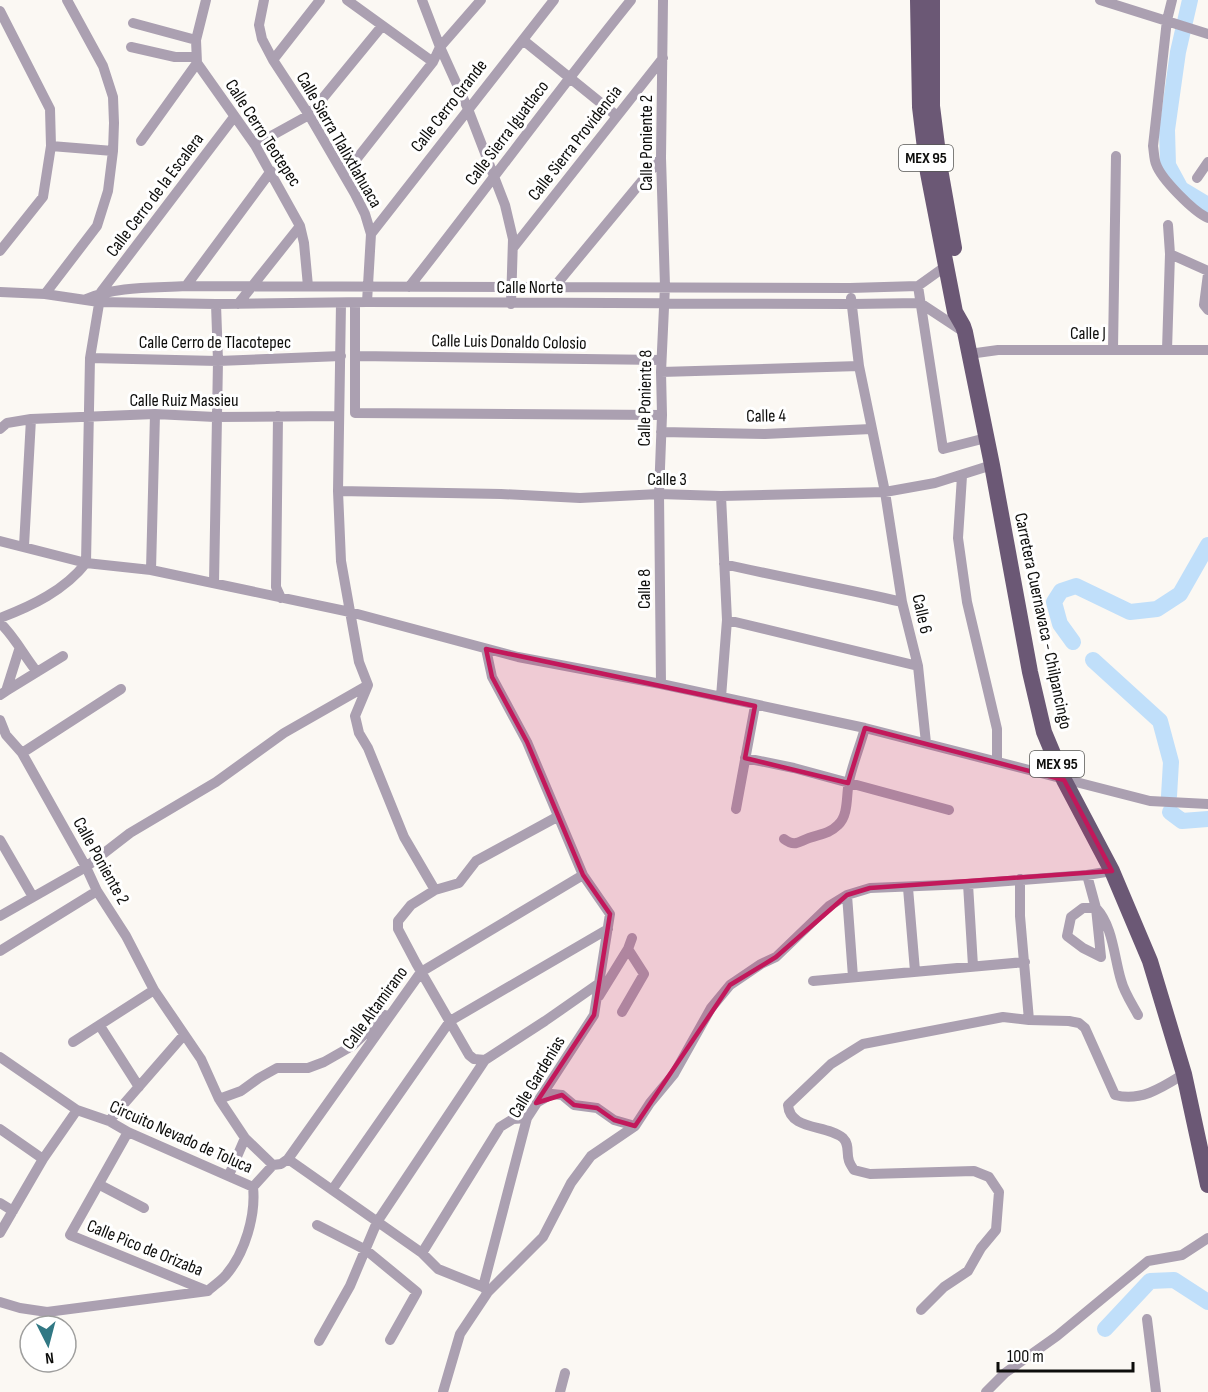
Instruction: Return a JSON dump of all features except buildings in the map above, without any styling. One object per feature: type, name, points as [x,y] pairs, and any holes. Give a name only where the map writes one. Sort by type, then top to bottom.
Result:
[{"type":"main road","name":"Carretera Cuernavaca - Chilpancingo","points":[[918,0],[920,107],[928,172],[955,312],[964,329],[1032,682],[1044,732],[1064,780],[1112,871],[1150,961],[1184,1074],[1208,1185]]},
{"type":"main road","name":"Carretera Cuernavaca - Chilpancingo","points":[[932,0],[932,106],[940,169],[966,310],[964,329]]},
{"type":"street","points":[[45,294],[97,226],[108,191],[113,151],[112,96],[103,66],[67,0]]},
{"type":"street","points":[[141,141],[197,60],[196,40],[206,0]]},
{"type":"street","name":"Calle Sierra Tlalixtlahuaca","points":[[264,0],[259,24],[262,39],[309,115],[365,214],[371,234],[367,302]]},
{"type":"street","points":[[273,60],[320,0]]},
{"type":"street","points":[[347,0],[433,62]]},
{"type":"street","points":[[422,0],[440,47],[468,108],[505,205],[513,248],[511,304]]},
{"type":"street","points":[[344,175],[433,62],[440,47],[481,0]]},
{"type":"street","name":"Calle Cerro Grande","points":[[371,234],[554,0]]},
{"type":"street","name":"Calle Sierra Iguatlaco","points":[[409,287],[495,178],[569,77],[631,0]]},
{"type":"street","name":"Calle Poniente 2","points":[[663,0],[661,158],[664,303]]},
{"type":"street","points":[[1100,0],[1208,34]]},
{"type":"street","points":[[1172,0],[1153,146],[1156,165],[1162,175],[1191,206],[1208,218]]},
{"type":"street","points":[[0,11],[50,109],[51,146],[43,197],[0,251]]},
{"type":"street","points":[[134,23],[196,40]]},
{"type":"street","points":[[255,145],[309,115],[382,26]]},
{"type":"street","points":[[523,40],[617,117]]},
{"type":"street","points":[[131,47],[197,60]]},
{"type":"street","name":"Calle Sierra Providencia","points":[[513,248],[663,58]]},
{"type":"street","name":"Calle Cerro Teotepec","points":[[197,60],[255,145],[300,226],[308,286]]},
{"type":"street","name":"Calle Cerro de la Escalera","points":[[100,297],[234,117]]},
{"type":"street","points":[[51,146],[113,151]]},
{"type":"street","points":[[1113,350],[1116,156]]},
{"type":"street","points":[[555,286],[661,158]]},
{"type":"street","points":[[1197,178],[1208,162]]},
{"type":"street","points":[[186,286],[271,171]]},
{"type":"street","points":[[1167,350],[1170,254],[1168,225]]},
{"type":"street","points":[[238,304],[300,226]]},
{"type":"street","points":[[1170,254],[1208,273],[1204,305],[1208,310]]},
{"type":"street","points":[[946,266],[918,286],[943,449],[986,438]]},
{"type":"street","name":"Calle Norte","points":[[0,292],[86,298],[186,286],[850,288],[918,286]]},
{"type":"street","name":"Calle 6","points":[[850,288],[859,366],[885,492],[902,602],[918,666],[926,743]]},
{"type":"street","points":[[0,618],[55,592],[76,576],[86,563],[90,358],[100,297]]},
{"type":"street","name":"Calle Norte","points":[[100,297],[216,304],[920,303]]},
{"type":"street","points":[[341,303],[338,416],[341,561],[359,662],[368,685],[355,716],[359,733],[368,748],[404,837],[435,890]]},
{"type":"street","points":[[355,303],[355,413],[662,415]]},
{"type":"street","name":"Calle Poniente 8","points":[[659,494],[664,303]]},
{"type":"street","points":[[920,303],[964,329]]},
{"type":"street","points":[[214,583],[215,417],[218,361],[216,304]]},
{"type":"street","name":"Calle J","points":[[969,354],[998,350],[1208,350]]},
{"type":"street","name":"Calle Cerro de Tlacotepec","points":[[90,358],[218,361],[341,356]]},
{"type":"street","name":"Calle Luis Donaldo Colosio","points":[[356,356],[661,360]]},
{"type":"street","points":[[661,372],[859,366]]},
{"type":"street","points":[[151,570],[155,414]]},
{"type":"street","name":"Calle Ruiz Massieu","points":[[0,429],[7,423],[31,419],[155,414],[215,417],[338,416]]},
{"type":"street","points":[[278,416],[276,587],[281,598]]},
{"type":"street","points":[[24,546],[31,419]]},
{"type":"street","name":"Calle 4","points":[[661,432],[765,434],[871,429]]},
{"type":"street","name":"Calle 3","points":[[338,491],[580,498],[659,494],[721,496],[885,492],[963,476],[992,465]]},
{"type":"street","points":[[963,476],[958,537],[967,602],[997,729],[997,762]]},
{"type":"street","name":"Calle 8","points":[[659,494],[661,684]]},
{"type":"street","points":[[721,496],[727,620],[721,697]]},
{"type":"street","points":[[0,541],[86,563],[151,570],[350,612],[518,657],[661,684],[866,728],[1150,801],[1208,804]]},
{"type":"street","points":[[724,564],[902,602]]},
{"type":"street","points":[[10,633],[18,610]]},
{"type":"street","points":[[727,620],[918,666]]},
{"type":"street","points":[[0,623],[10,633],[19,650],[36,672]]},
{"type":"street","points":[[486,649],[492,677],[527,742],[583,875]]},
{"type":"street","points":[[3,693],[19,650]]},
{"type":"street","points":[[3,693],[63,656]]},
{"type":"street","points":[[0,916],[86,867],[130,833],[216,782],[284,733],[368,685]]},
{"type":"street","points":[[22,753],[121,689]]},
{"type":"street","points":[[736,809],[755,706]]},
{"type":"street","name":"Calle Poniente 2","points":[[0,720],[6,735],[22,753],[97,891],[126,936],[154,990],[183,1036],[201,1059],[219,1099],[245,1138],[273,1165]]},
{"type":"street","points":[[784,838],[791,844],[798,844],[810,838],[825,835],[840,824],[847,803],[848,783],[866,728]]},
{"type":"street","points":[[745,758],[794,768],[949,810]]},
{"type":"street","points":[[485,1060],[474,1059],[469,1055],[418,968],[398,929],[398,921],[411,905],[435,890],[459,883],[476,861],[557,817]]},
{"type":"street","points":[[0,840],[4,854],[33,897]]},
{"type":"street","points":[[432,1392],[444,1390],[460,1334],[485,1289],[543,1237],[571,1182],[591,1156],[635,1126],[650,1103],[674,1074],[711,1008],[730,985],[761,964],[776,957],[829,906],[847,895],[870,888],[968,884],[1112,871]]},
{"type":"street","points":[[1087,874],[1096,908],[1101,957],[1083,948],[1067,936],[1071,917],[1077,911],[1083,908],[1096,908],[1101,913],[1112,943],[1121,982],[1138,1015]]},
{"type":"street","name":"Calle Gardenias","points":[[485,1289],[527,1118],[594,1015],[610,914],[583,875]]},
{"type":"street","name":"Calle Altamirano","points":[[288,1159],[418,968],[583,875]]},
{"type":"street","points":[[1020,879],[1020,916],[1029,1020]]},
{"type":"street","points":[[968,884],[973,966]]},
{"type":"street","points":[[908,888],[915,971]]},
{"type":"street","points":[[0,951],[97,891]]},
{"type":"street","points":[[847,895],[853,977]]},
{"type":"street","points":[[332,1190],[450,1021],[608,929]]},
{"type":"street","points":[[596,1001],[630,943],[644,974],[622,1012]]},
{"type":"street","points":[[813,981],[1025,962]]},
{"type":"street","points":[[219,1099],[241,1091],[277,1068],[308,1068],[352,1046],[385,1015],[418,968]]},
{"type":"street","points":[[319,1341],[350,1286],[376,1222],[485,1060],[598,984]]},
{"type":"street","points":[[73,1042],[154,990]]},
{"type":"street","points":[[921,1310],[944,1287],[968,1271],[981,1248],[996,1230],[999,1192],[989,1177],[974,1172],[870,1174],[854,1170],[849,1161],[848,1145],[841,1137],[794,1120],[789,1113],[789,1105],[831,1064],[863,1044],[1003,1017],[1079,1023],[1085,1028],[1115,1095],[1125,1098],[1150,1094],[1184,1074]]},
{"type":"street","points":[[100,1026],[140,1087]]},
{"type":"street","points":[[108,1121],[183,1036]]},
{"type":"street","name":"Circuito Nevado de Toluca","points":[[0,1057],[77,1110],[108,1121],[128,1132],[253,1186],[255,1203],[246,1236],[226,1275],[208,1291]]},
{"type":"street","points":[[536,1103],[552,1094],[562,1095],[574,1105],[597,1108],[614,1120],[635,1126]]},
{"type":"street","points":[[0,1233],[43,1159],[77,1110]]},
{"type":"street","points":[[422,1253],[500,1127],[513,1119],[527,1118]]},
{"type":"street","points":[[0,1129],[43,1159]]},
{"type":"street","points":[[128,1132],[100,1185],[144,1208]]},
{"type":"street","points":[[230,1175],[245,1138]]},
{"type":"street","points":[[253,1186],[273,1165],[281,1164],[288,1159],[422,1253],[438,1269],[485,1289]]},
{"type":"street","name":"Calle Pico de Orizaba","points":[[100,1185],[70,1235],[208,1291]]},
{"type":"street","points":[[0,1203],[13,1211]]},
{"type":"street","points":[[317,1225],[366,1250],[417,1292],[390,1340]]},
{"type":"street","points":[[986,1392],[1005,1373],[1057,1336],[1148,1261],[1182,1255],[1208,1238]]},
{"type":"street","points":[[0,1302],[47,1312],[208,1291]]},
{"type":"street","points":[[1147,1319],[1156,1392]]},
{"type":"street","points":[[560,1392],[565,1373]]},
{"type":"highlighted area","points":[[486,649],[755,706],[745,758],[848,783],[865,728],[1064,780],[1112,871],[870,888],[847,895],[776,957],[730,985],[635,1126],[614,1120],[597,1108],[574,1105],[562,1095],[536,1103],[594,1015],[610,914],[583,875],[527,742],[492,677]]},
{"type":"waterway","points":[[1190,0],[1178,52],[1167,130],[1168,165],[1181,189],[1208,205]]},
{"type":"waterway","points":[[1073,642],[1060,624],[1054,602],[1061,591],[1076,586],[1130,612],[1157,609],[1180,594],[1208,545]]},
{"type":"waterway","points":[[1093,660],[1160,721],[1171,762],[1169,796]]},
{"type":"waterway","points":[[1170,812],[1182,821],[1208,819]]},
{"type":"waterway","points":[[1105,1329],[1150,1281],[1174,1280],[1208,1302]]}]
